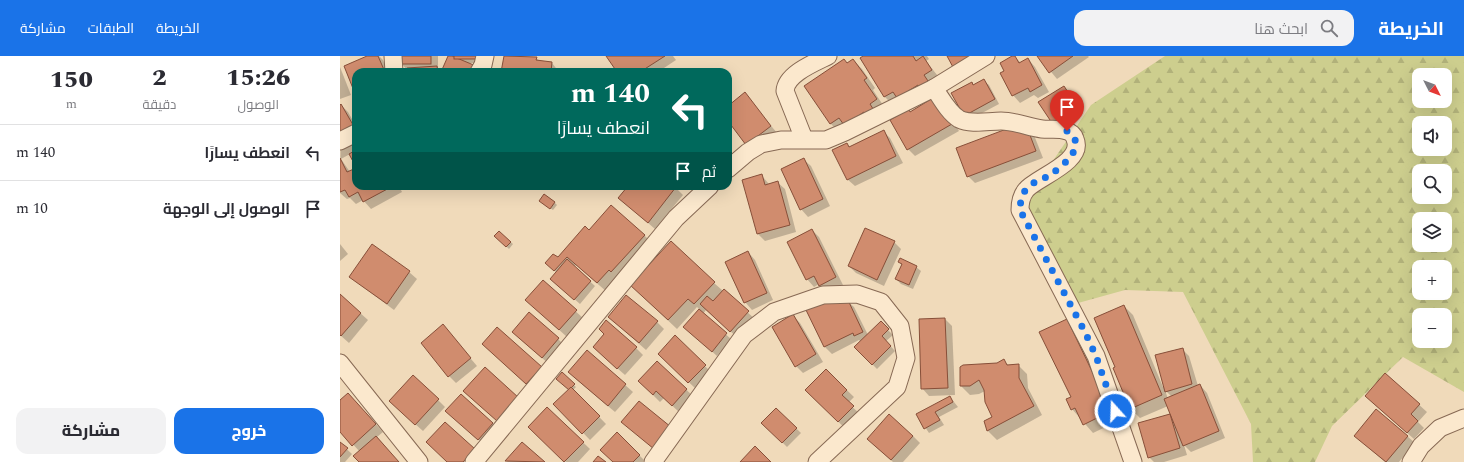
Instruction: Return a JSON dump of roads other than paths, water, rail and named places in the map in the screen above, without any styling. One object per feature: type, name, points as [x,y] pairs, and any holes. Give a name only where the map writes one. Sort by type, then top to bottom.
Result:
[{"type":"street","points":[[393,56],[394,68]]},
{"type":"street","points":[[481,68],[485,56]]},
{"type":"street","points":[[804,140],[785,91],[785,86],[793,77],[828,56]]},
{"type":"street","points":[[732,166],[748,152],[761,144],[780,140],[826,140],[846,132],[934,88],[986,56]]},
{"type":"street","points":[[934,88],[952,113],[960,119],[969,122],[1016,122],[1043,129],[1067,131],[1073,134],[1076,139],[1077,145],[1075,152],[1068,160],[1053,173],[1033,183],[1026,190],[1020,201],[1020,210],[1096,356],[1133,462]]},
{"type":"street","points":[[340,141],[352,135]]},
{"type":"street","points":[[474,462],[676,218],[706,190]]},
{"type":"street","points":[[654,462],[744,335],[774,312],[823,295],[857,294],[880,302],[900,326],[906,358],[897,387],[817,462]]},
{"type":"street","points":[[341,365],[418,462]]},
{"type":"street","points":[[1411,462],[1421,446],[1440,428],[1464,418]]}]
